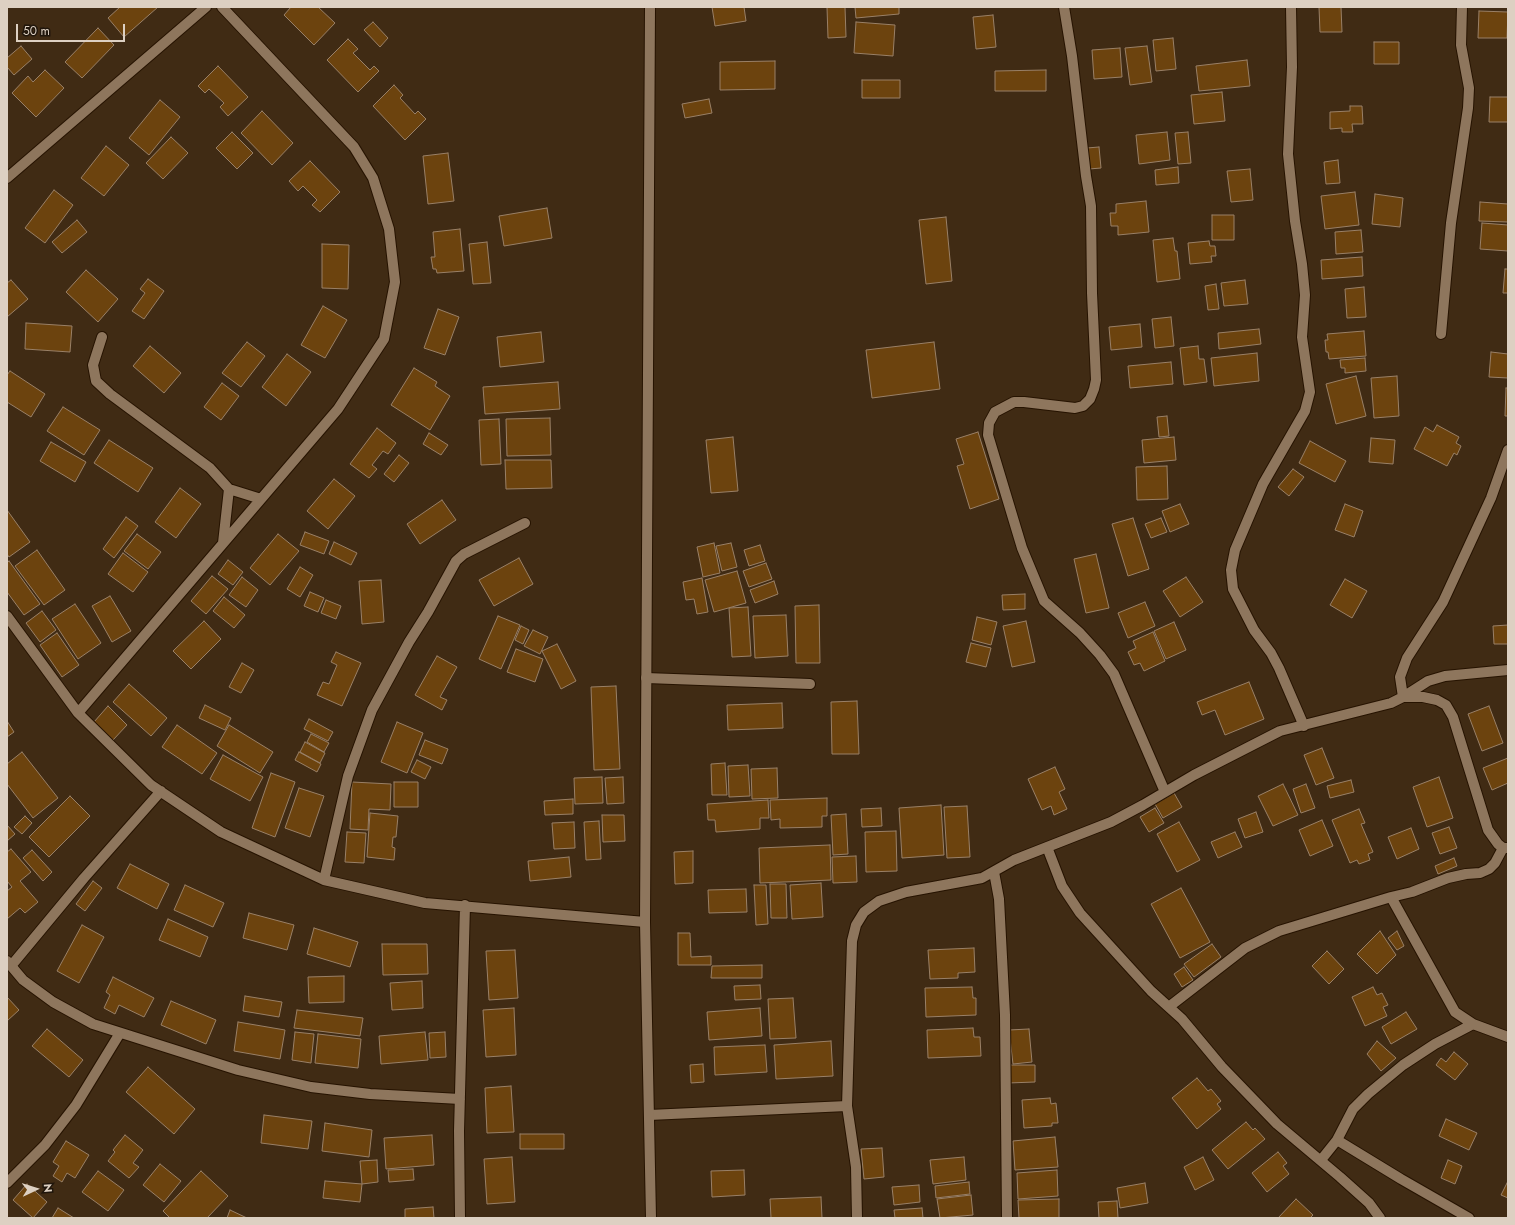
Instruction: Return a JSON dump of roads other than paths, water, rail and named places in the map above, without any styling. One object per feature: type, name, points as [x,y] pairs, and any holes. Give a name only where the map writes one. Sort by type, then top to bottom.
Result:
[{"type":"street","points":[[7,178],[206,7]]},
{"type":"street","points":[[78,713],[338,409],[384,339],[395,282],[389,229],[373,178],[354,147],[222,7]]},
{"type":"street","points":[[650,7],[645,922],[651,1218]]},
{"type":"street","points":[[1064,7],[1072,56],[1091,206],[1092,293],[1096,380],[1090,399],[1083,406],[1075,408],[1014,402],[995,412],[988,423],[988,435],[1022,548],[1044,601],[1080,633],[1100,654],[1114,674],[1165,792]]},
{"type":"street","points":[[1291,7],[1292,68],[1288,154],[1305,295],[1302,337],[1310,392],[1305,411],[1263,484],[1235,550],[1231,570],[1233,589],[1254,630],[1271,653],[1279,668],[1304,726]]},
{"type":"street","points":[[1441,334],[1451,223],[1468,108],[1469,88],[1461,45],[1462,7]]},
{"type":"street","points":[[102,337],[93,365],[96,381],[110,394],[210,468],[229,489],[261,500]]},
{"type":"street","points":[[1403,697],[1400,677],[1407,658],[1443,602],[1491,498],[1508,450]]},
{"type":"street","points":[[223,543],[229,489]]},
{"type":"street","points":[[324,880],[348,776],[372,710],[408,642],[428,612],[456,561],[464,554],[525,523]]},
{"type":"street","points":[[7,616],[78,713],[151,784],[221,832],[324,880],[425,903],[645,922]]},
{"type":"street","points":[[857,1218],[856,1167],[847,1106],[852,941],[856,925],[864,912],[879,901],[906,892],[982,878],[1014,860],[1111,822],[1194,775],[1280,731],[1391,703],[1428,681],[1445,676],[1508,670]]},
{"type":"street","points":[[646,678],[810,684]]},
{"type":"street","points":[[1170,1006],[1245,948],[1279,931],[1412,892],[1448,878],[1480,873],[1489,869],[1495,864],[1505,848],[1498,844],[1488,830],[1453,717],[1446,705],[1437,700],[1423,697],[1403,697]]},
{"type":"street","points":[[161,791],[9,964],[24,980],[53,1002],[93,1024],[238,1070],[311,1087],[370,1094],[460,1099]]},
{"type":"street","points":[[1047,847],[1062,886],[1080,913],[1151,991],[1182,1018],[1222,1067],[1273,1119],[1290,1136],[1321,1160],[1369,1203],[1380,1218]]},
{"type":"street","points":[[994,872],[999,899],[1004,1015],[1007,1218]]},
{"type":"street","points":[[1391,897],[1455,1012],[1473,1024],[1508,1037]]},
{"type":"street","points":[[460,1218],[460,1099],[465,906]]},
{"type":"street","points":[[1321,1160],[1337,1140],[1354,1109],[1368,1094],[1403,1065],[1435,1044],[1473,1024]]},
{"type":"street","points":[[7,1184],[44,1146],[76,1105],[120,1033]]},
{"type":"street","points":[[649,1115],[847,1106]]},
{"type":"street","points":[[1337,1140],[1469,1218]]}]
